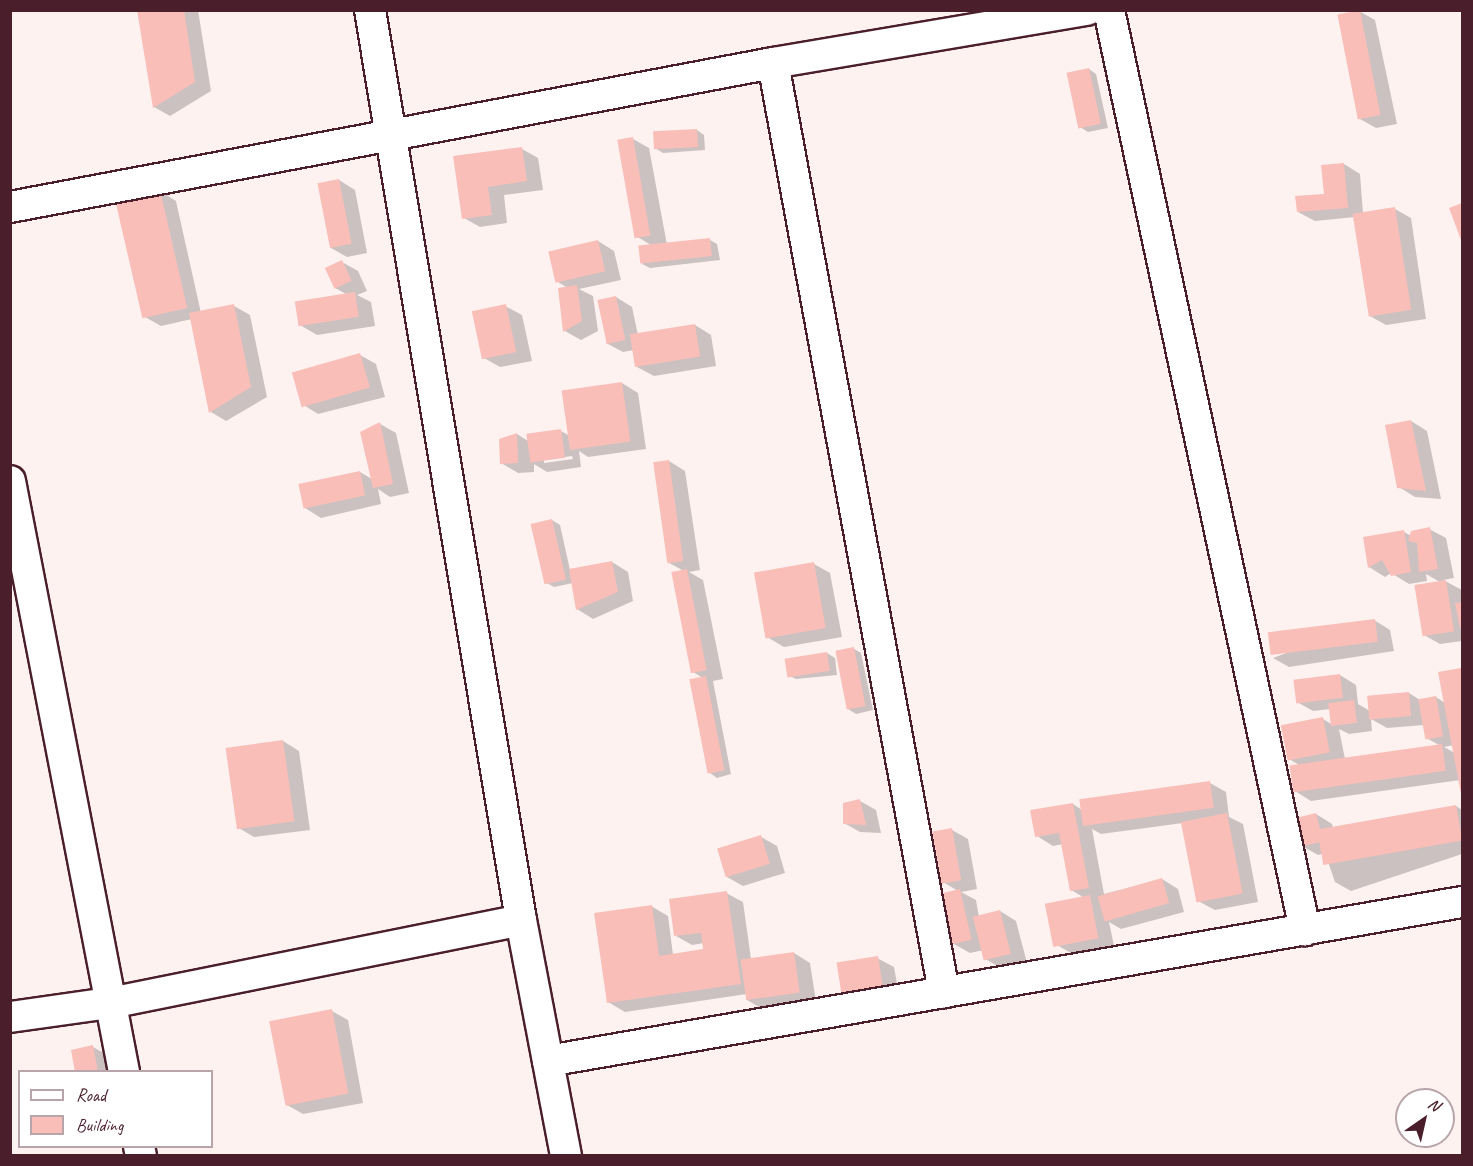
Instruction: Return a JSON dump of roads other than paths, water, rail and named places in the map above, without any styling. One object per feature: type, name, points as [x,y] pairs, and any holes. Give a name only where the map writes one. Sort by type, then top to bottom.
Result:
[{"type":"street","points":[[370,10],[521,920],[566,1155]]},
{"type":"street","points":[[10,207],[773,63],[1088,10]]},
{"type":"street","points":[[1109,10],[1305,930]]},
{"type":"street","points":[[773,63],[944,992]]},
{"type":"street","points":[[10,481],[124,1070]]},
{"type":"street","points":[[548,1061],[1462,902]]},
{"type":"street","points":[[10,1017],[110,1003],[521,920]]}]
